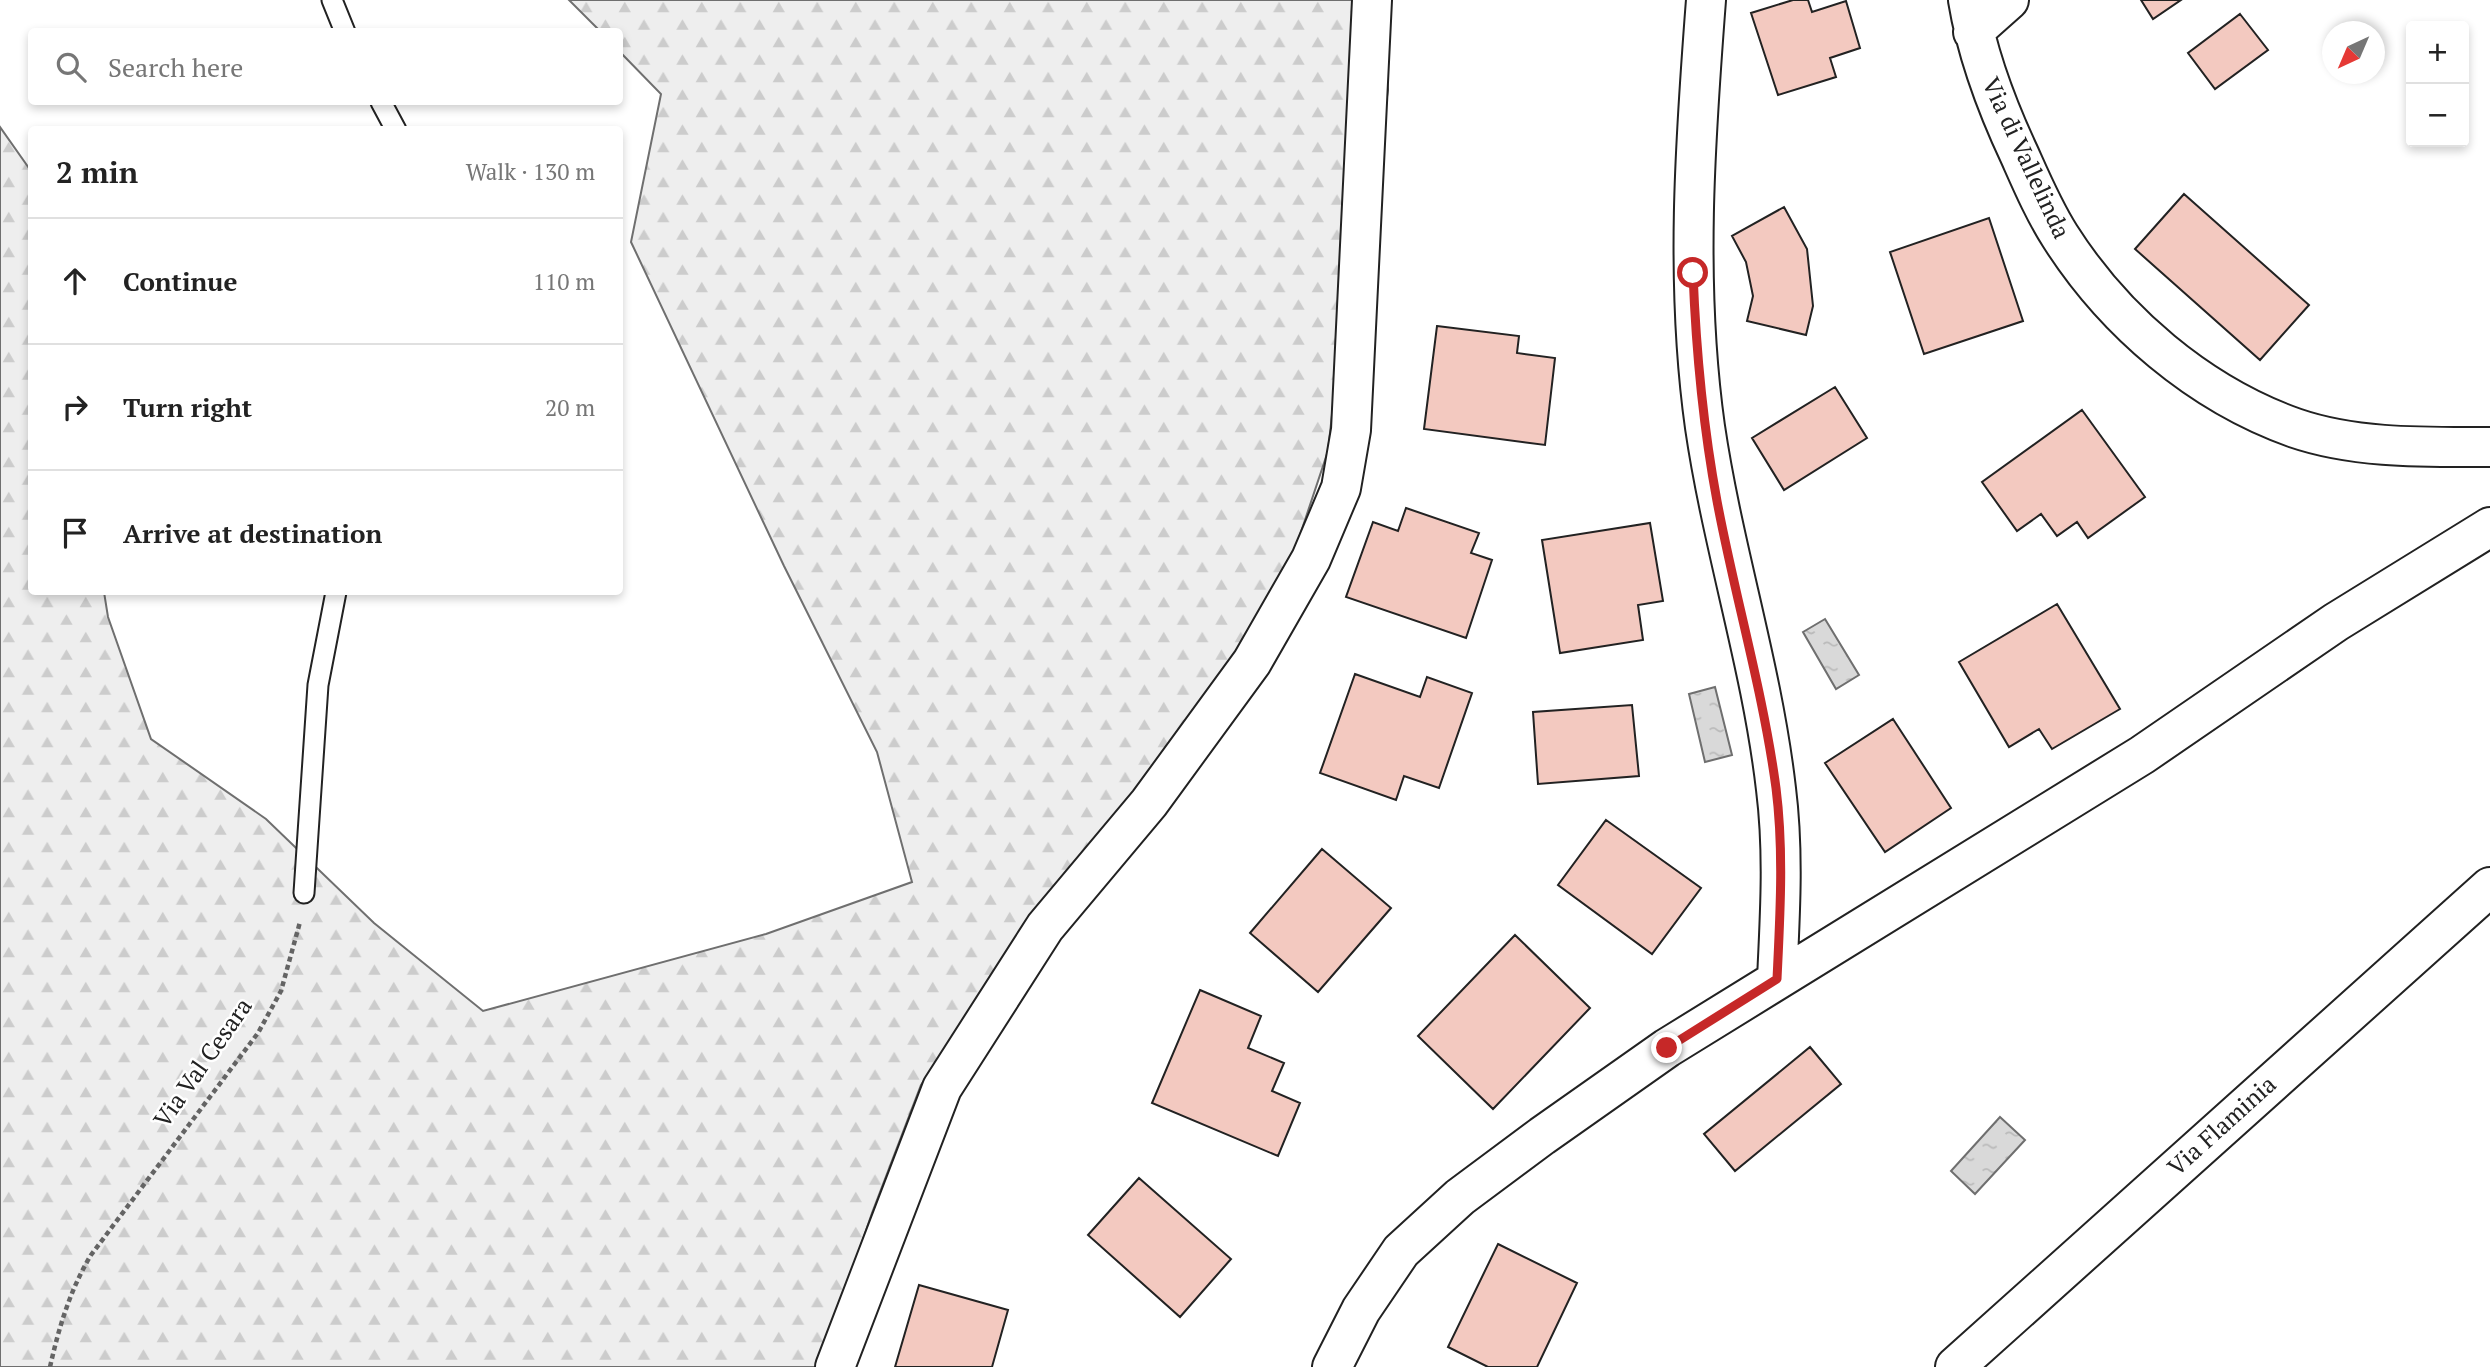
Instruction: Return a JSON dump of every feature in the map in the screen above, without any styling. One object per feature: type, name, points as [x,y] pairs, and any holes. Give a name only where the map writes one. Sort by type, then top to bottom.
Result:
[{"type":"street","points":[[835,1367],[942,1088],[1045,927],[1149,803],[1252,662],[1311,559],[1341,488],[1351,430],[1372,0]]},
{"type":"street","points":[[1706,0],[1693,218],[1695,320],[1705,424],[1717,501],[1768,738],[1776,790],[1780,860],[1777,979]]},
{"type":"street","points":[[1970,16],[2009,0]]},
{"type":"street","name":"Via di Vallelinda","points":[[1970,16],[1996,104],[2058,234],[2108,299],[2176,362],[2239,402],[2306,431],[2349,440],[2400,445],[2490,447]]},
{"type":"street","points":[[1332,1367],[1361,1310],[1388,1268],[1439,1214],[1621,1080],[1777,979],[2142,755],[2336,622],[2490,527]]},
{"type":"street","name":"Via Flaminia","points":[[1955,1367],[2490,887]]},
{"type":"lane","points":[[332,0],[343,28]]},
{"type":"lane","points":[[383,105],[394,126]]},
{"type":"lane","points":[[304,893],[318,684],[335,595]]},
{"type":"path","name":"Via Val Cesara","points":[[50,1367],[66,1306],[91,1255],[245,1054],[272,1010],[289,969],[300,927],[304,893]]},
{"type":"green space","points":[[569,0],[1379,0],[1388,90],[1369,220],[1338,360],[1328,451],[1297,544],[1237,669],[985,994],[921,1085],[872,1213],[819,1367],[0,1367],[0,127],[28,167],[28,595],[104,595],[108,617],[151,739],[266,819],[374,923],[483,1011],[766,934],[912,882],[877,752],[784,566],[631,242],[661,94],[623,55],[623,28],[597,28]]},
{"type":"water","points":[[1825,619],[1859,675],[1836,689],[1803,632]]},
{"type":"water","points":[[1715,687],[1732,755],[1705,762],[1689,694]]},
{"type":"water","points":[[2000,1117],[2025,1140],[1975,1194],[1951,1171]]},
{"type":"building","points":[[1793,0],[1808,0],[1812,12],[1846,1],[1860,48],[1830,58],[1836,77],[1778,95],[1751,13]]},
{"type":"building","points":[[2141,0],[2181,0],[2153,19]]},
{"type":"building","points":[[2240,14],[2268,50],[2215,89],[2188,53]]},
{"type":"building","points":[[2184,194],[2309,305],[2260,360],[2135,249]]},
{"type":"building","points":[[1784,207],[1807,249],[1813,306],[1806,335],[1747,321],[1753,296],[1746,262],[1732,236]]},
{"type":"building","points":[[1989,218],[2023,321],[1924,354],[1890,252]]},
{"type":"building","points":[[1437,326],[1519,336],[1517,353],[1555,358],[1545,445],[1424,429]]},
{"type":"building","points":[[1835,387],[1867,438],[1784,490],[1752,438]]},
{"type":"building","points":[[2082,410],[2145,497],[2088,538],[2077,522],[2057,536],[2041,514],[2017,531],[1982,482]]},
{"type":"building","points":[[1406,508],[1479,533],[1471,553],[1492,560],[1466,638],[1346,597],[1373,522],[1398,531]]},
{"type":"building","points":[[1650,523],[1663,601],[1638,605],[1643,640],[1560,653],[1542,540]]},
{"type":"building","points":[[2057,604],[2120,709],[2052,749],[2039,729],[2009,747],[1959,662]]},
{"type":"building","points":[[1355,674],[1420,697],[1427,677],[1472,693],[1439,788],[1404,776],[1396,800],[1320,773]]},
{"type":"building","points":[[1632,705],[1639,776],[1538,784],[1533,712]]},
{"type":"building","points":[[1893,719],[1951,808],[1885,852],[1825,763]]},
{"type":"building","points":[[1606,820],[1701,888],[1652,954],[1558,885]]},
{"type":"building","points":[[1322,849],[1391,908],[1318,992],[1250,933]]},
{"type":"building","points":[[1515,935],[1590,1008],[1493,1109],[1418,1036]]},
{"type":"building","points":[[1200,990],[1261,1016],[1248,1048],[1284,1063],[1272,1091],[1300,1103],[1278,1156],[1152,1103]]},
{"type":"building","points":[[1810,1047],[1841,1084],[1735,1171],[1704,1134]]},
{"type":"building","points":[[1139,1178],[1231,1259],[1180,1317],[1088,1235]]},
{"type":"building","points":[[1498,1244],[1577,1283],[1537,1367],[1488,1367],[1448,1347]]},
{"type":"building","points":[[919,1285],[1008,1310],[992,1367],[895,1367]]},
{"type":"route","points":[[1667,1048],[1777,979],[1780,913],[1780,846],[1776,790],[1768,738],[1717,501],[1705,424],[1693,273]]}]
